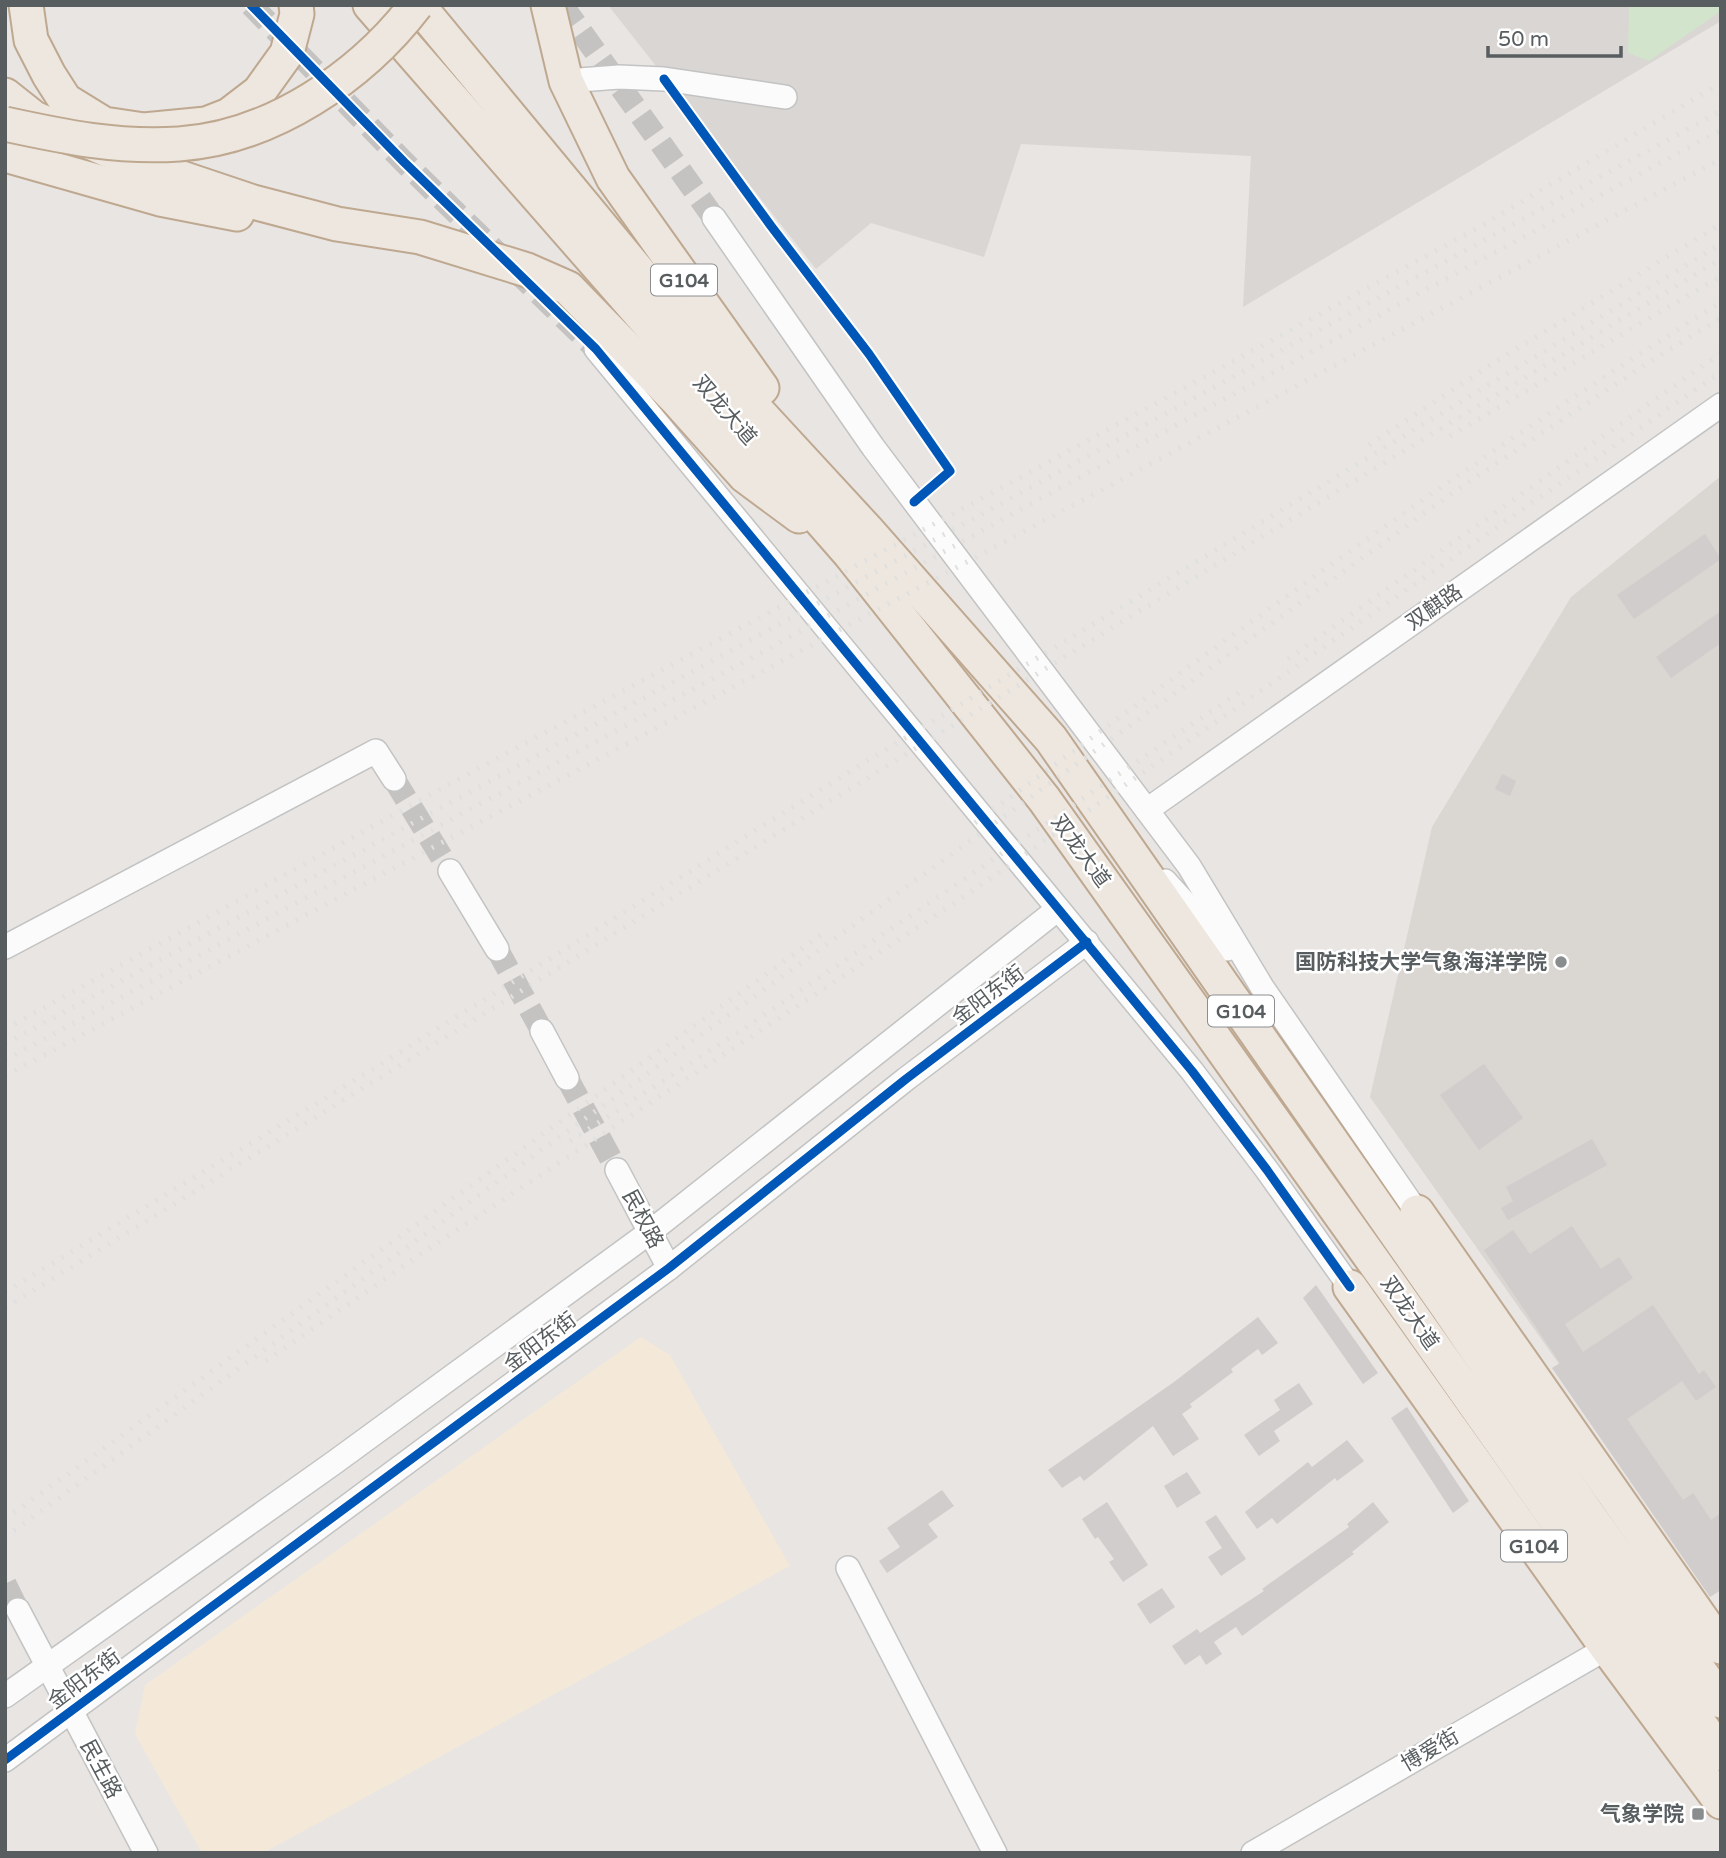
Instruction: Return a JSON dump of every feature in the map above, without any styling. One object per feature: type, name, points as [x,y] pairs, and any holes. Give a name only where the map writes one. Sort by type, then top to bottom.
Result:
[{"type":"highway","points":[[26,5],[31,40],[65,100],[104,124],[144,130],[206,124],[229,115],[259,92],[287,53],[297,14],[296,5]]},
{"type":"highway","name":"双龙大道","points":[[370,5],[858,542],[1051,740],[1448,1308],[1575,1522],[1721,1754]]},
{"type":"highway","points":[[5,124],[65,138],[123,144],[180,144],[211,139],[266,123],[304,103],[341,78],[375,49],[417,5]]},
{"type":"highway","name":"双龙大道","points":[[417,5],[724,375],[858,542],[1378,1267],[1575,1522],[1721,1702]]},
{"type":"highway","name":"G104","points":[[548,5],[566,81],[613,178],[726,339],[858,542]]},
{"type":"highway","name":"G104","points":[[5,95],[34,118],[140,164],[253,202],[337,224],[420,237],[527,270],[568,288],[676,399],[746,476],[858,542]]},
{"type":"highway","points":[[5,155],[160,199],[212,210],[315,226],[365,229]]},
{"type":"highway","points":[[1417,1212],[1721,1647]]},
{"type":"highway","name":"双龙大道","points":[[1350,1287],[1607,1648],[1721,1802]]},
{"type":"street","points":[[566,81],[619,77],[664,79],[785,97]]},
{"type":"street","points":[[714,218],[873,447],[1189,866],[1262,987],[1417,1212]]},
{"type":"street","points":[[596,349],[1192,1071],[1350,1287]]},
{"type":"street","name":"双麒路","points":[[1147,810],[1721,405]]},
{"type":"street","points":[[5,947],[376,751],[394,779]]},
{"type":"street","points":[[1097,806],[1262,987]]},
{"type":"street","points":[[450,872],[497,949]]},
{"type":"street","name":"金阳东街","points":[[5,1696],[335,1462],[650,1232],[1058,909]]},
{"type":"street","name":"金阳东街","points":[[5,1760],[669,1268],[906,1079],[1087,942]]},
{"type":"street","points":[[542,1031],[567,1077]]},
{"type":"street","name":"民权路","points":[[617,1170],[669,1268]]},
{"type":"street","points":[[848,1568],[995,1853]]},
{"type":"street","name":"民生路","points":[[18,1610],[146,1853]]},
{"type":"street","name":"博爱街","points":[[1253,1853],[1607,1648]]},
{"type":"shaded area","points":[[608,5],[1721,5],[1721,21],[1243,307],[1251,156],[1021,144],[984,257],[871,223],[816,269]]},
{"type":"shaded area","name":"国防科技大学气象海洋学院","points":[[1721,476],[1721,1593],[1370,1097],[1432,827],[1571,597]]},
{"type":"shaded area","points":[[641,1337],[670,1355],[790,1566],[263,1853],[202,1853],[135,1734],[145,1685]]},
{"type":"green space","points":[[1629,5],[1721,5],[1721,11],[1649,61],[1628,53]]},
{"type":"building","points":[[1705,534],[1721,559],[1634,619],[1617,595]]},
{"type":"building","points":[[1721,611],[1721,643],[1671,678],[1656,657]]},
{"type":"building","points":[[1502,774],[1516,781],[1510,796],[1495,789]]},
{"type":"building","points":[[1484,1064],[1523,1118],[1479,1150],[1440,1095]]},
{"type":"building","points":[[1592,1139],[1607,1165],[1508,1220],[1501,1208],[1513,1201],[1506,1187]]},
{"type":"building","points":[[1572,1226],[1601,1269],[1619,1257],[1633,1278],[1565,1324],[1583,1352],[1653,1305],[1699,1374],[1704,1370],[1716,1387],[1696,1401],[1682,1381],[1627,1419],[1683,1500],[1693,1493],[1711,1520],[1721,1513],[1721,1590],[1710,1597],[1552,1368],[1560,1363],[1484,1250],[1513,1230],[1530,1254]]},
{"type":"building","points":[[1316,1285],[1378,1373],[1363,1384],[1303,1298]]},
{"type":"building","points":[[1258,1317],[1278,1343],[1262,1355],[1258,1349],[1231,1369],[1233,1372],[1190,1404],[1192,1407],[1182,1414],[1199,1439],[1173,1456],[1153,1426],[1084,1481],[1080,1476],[1062,1488],[1048,1470],[1174,1382]]},
{"type":"building","points":[[1299,1383],[1313,1404],[1274,1431],[1280,1441],[1259,1456],[1244,1435],[1280,1410],[1274,1400]]},
{"type":"building","points":[[1407,1407],[1469,1501],[1453,1513],[1391,1418]]},
{"type":"building","points":[[1347,1440],[1364,1461],[1337,1481],[1335,1478],[1277,1524],[1272,1518],[1257,1529],[1245,1512],[1308,1462],[1312,1467]]},
{"type":"building","points":[[1187,1472],[1201,1493],[1177,1508],[1164,1486]]},
{"type":"building","points":[[942,1490],[954,1506],[928,1524],[938,1537],[887,1573],[879,1561],[900,1547],[887,1528]]},
{"type":"building","points":[[1107,1502],[1148,1565],[1123,1582],[1109,1562],[1114,1559],[1098,1537],[1095,1539],[1082,1519]]},
{"type":"building","points":[[1373,1502],[1389,1522],[1352,1552],[1354,1554],[1242,1636],[1236,1627],[1214,1642],[1222,1654],[1206,1665],[1200,1655],[1185,1665],[1172,1646],[1197,1629],[1200,1633],[1264,1591],[1262,1589],[1349,1527],[1347,1524]]},
{"type":"building","points":[[1216,1515],[1246,1559],[1221,1576],[1208,1557],[1222,1548],[1205,1522]]},
{"type":"building","points":[[1162,1588],[1175,1607],[1150,1624],[1137,1604]]},
{"type":"tunnel","points":[[251,5],[404,162],[596,349]]},
{"type":"tunnel","points":[[562,5],[714,218]]},
{"type":"tunnel","points":[[394,779],[450,871]]},
{"type":"tunnel","points":[[497,949],[542,1031]]},
{"type":"tunnel","points":[[567,1078],[617,1170]]},
{"type":"tunnel","points":[[5,1584],[18,1610]]},
{"type":"railway","points":[[5,1029],[446,786],[1481,226],[1721,83]]},
{"type":"railway","points":[[5,1044],[1721,111]]},
{"type":"railway","points":[[5,1060],[1721,130]]},
{"type":"railway","points":[[5,1076],[1721,159]]},
{"type":"railway","points":[[1369,445],[1495,362],[1721,224]]},
{"type":"railway","points":[[5,1292],[365,1074],[849,772],[1721,244]]},
{"type":"railway","points":[[5,1308],[1128,618],[1721,259]]},
{"type":"railway","points":[[1450,436],[1721,276]]},
{"type":"railway","points":[[975,823],[1437,490],[1625,363],[1721,302]]},
{"type":"railway","points":[[5,1537],[1458,489],[1649,362],[1721,318]]},
{"type":"railway","points":[[1288,659],[1721,353]]},
{"type":"railway","points":[[266,1361],[434,1245],[959,900],[1721,372]]},
{"type":"railway","points":[[570,1141],[748,1026],[1244,689]]},
{"type":"railway","points":[[5,1519],[828,930]]},
{"type":"cycle path","points":[[251,5],[404,162],[596,349],[1192,1071],[1350,1287]]},
{"type":"cycle path","points":[[664,79],[869,354],[950,471],[914,502]]},
{"type":"cycle path","points":[[5,1760],[669,1268],[906,1079],[1087,942]]},
{"type":"place","name":"国防科技大学气象海洋学院","points":[[1561,962]]},
{"type":"place","name":"气象学院","points":[[1698,1814]]}]
